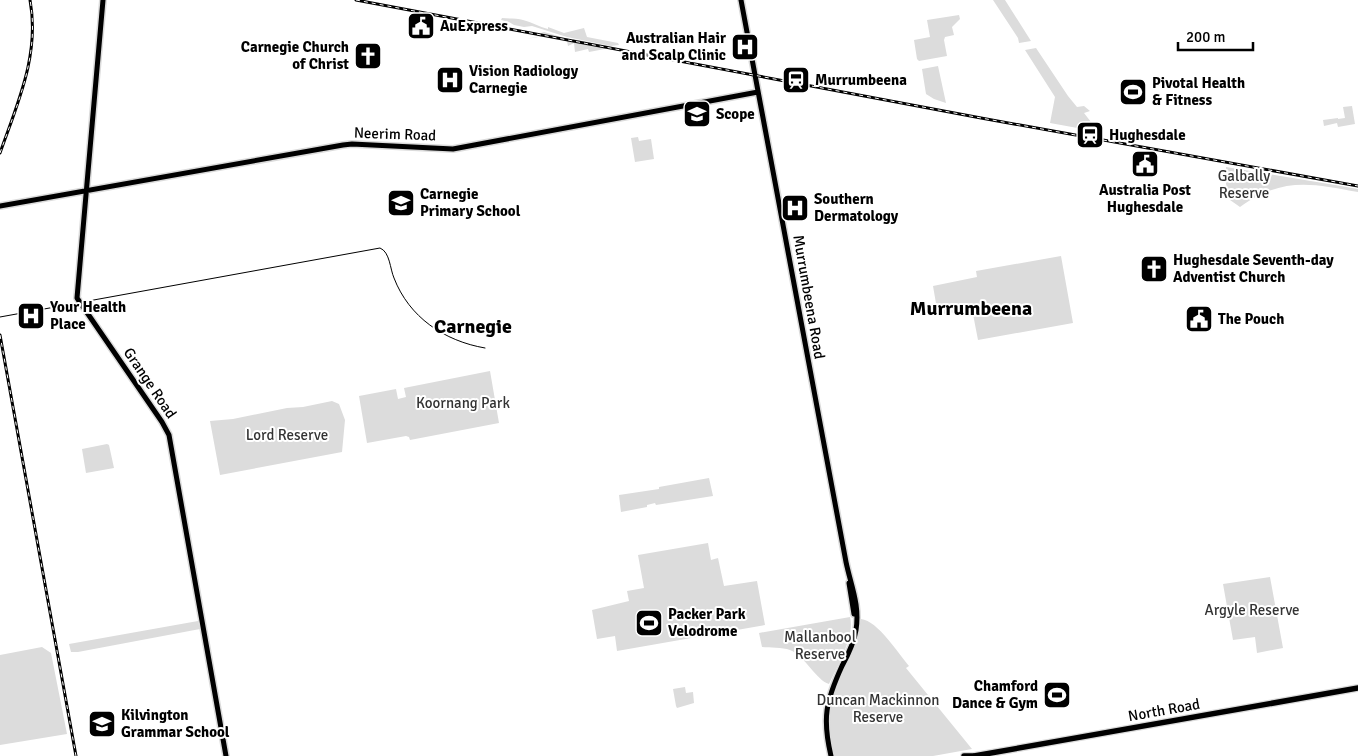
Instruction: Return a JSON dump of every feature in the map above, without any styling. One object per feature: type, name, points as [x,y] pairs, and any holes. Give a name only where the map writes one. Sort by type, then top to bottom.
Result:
[{"type":"highway","name":"North Road","points":[[964,756],[974,756],[1358,688]]},
{"type":"main road","name":"Grange Road","points":[[103,0],[78,299],[169,434],[226,756]]},
{"type":"main road","name":"Murrumbeena Road","points":[[741,0],[848,570],[854,591],[855,614],[851,639],[829,691],[824,708],[823,731],[829,756]]},
{"type":"main road","name":"Neerim Road","points":[[0,206],[352,144],[453,149],[758,92]]},
{"type":"green space","points":[[993,0],[1005,0],[1031,41],[1019,43],[1018,38]]},
{"type":"green space","points":[[959,15],[960,19],[952,27],[954,35],[945,37],[944,40],[947,56],[919,61],[914,40],[930,37],[927,20]]},
{"type":"green space","points":[[502,18],[521,19],[564,33],[584,28],[587,37],[618,43],[619,45],[611,46],[567,37],[532,26],[514,25],[501,20]]},
{"type":"green space","points":[[544,32],[573,42],[573,39],[609,46],[610,48],[589,52],[588,49],[575,52],[574,43],[568,46],[567,41],[544,36],[526,39],[541,36],[541,33]]},
{"type":"green space","points":[[1036,48],[1077,107],[1084,106],[1090,111],[1084,113],[1091,122],[1090,126],[1094,131],[1050,123],[1055,97],[1025,50]]},
{"type":"green space","points":[[938,66],[946,103],[926,94],[922,69]]},
{"type":"green space","points":[[1352,106],[1355,124],[1338,127],[1337,123],[1324,126],[1323,120],[1345,118],[1343,107]]},
{"type":"green space","points":[[638,137],[639,141],[651,139],[654,159],[635,162],[631,138]]},
{"type":"green space","name":"Galbally Reserve","points":[[1226,167],[1358,189],[1358,192],[1325,186],[1297,185],[1269,191],[1255,197],[1240,207],[1230,200],[1226,184]]},
{"type":"green space","points":[[1061,256],[1073,323],[978,340],[972,309],[938,315],[933,286],[977,277],[976,271]]},
{"type":"green space","name":"Koornang Park","points":[[490,371],[499,423],[410,440],[406,436],[367,443],[359,396],[396,389],[398,399],[406,397],[404,388]]},
{"type":"green space","name":"Lord Reserve","points":[[332,401],[339,404],[345,420],[342,452],[220,475],[210,421],[233,419]]},
{"type":"green space","points":[[109,445],[114,468],[86,473],[82,449]]},
{"type":"green space","points":[[709,478],[713,496],[656,505],[655,503],[647,505],[647,507],[621,512],[619,495],[659,489],[659,487]]},
{"type":"green space","points":[[708,543],[711,560],[718,558],[724,586],[757,581],[765,625],[617,651],[615,636],[597,639],[592,610],[629,601],[627,591],[644,588],[638,555]]},
{"type":"green space","name":"Argyle Reserve","points":[[1270,577],[1283,648],[1257,653],[1255,637],[1233,640],[1223,584]]},
{"type":"green space","name":"Mallanbool Reserve","points":[[850,617],[851,625],[848,642],[829,684],[824,682],[801,657],[790,650],[762,647],[759,633]]},
{"type":"green space","name":"Duncan Mackinnon Reserve","points":[[861,619],[874,625],[887,638],[909,666],[906,668],[972,749],[933,756],[834,756],[828,730],[829,711],[835,688],[854,645]]},
{"type":"green space","points":[[198,621],[200,629],[78,652],[71,652],[69,644]]},
{"type":"green space","points":[[42,647],[51,653],[67,734],[0,745],[0,655]]},
{"type":"green space","points":[[685,687],[686,693],[693,692],[694,703],[677,708],[673,689]]},
{"type":"tram line","points":[[0,317],[380,248],[388,257],[394,278],[401,292],[419,315],[442,333],[470,345],[485,348]]},
{"type":"railway","points":[[0,153],[26,78],[30,59],[32,40],[30,0]]},
{"type":"railway","points":[[356,0],[981,118],[1358,186]]},
{"type":"railway","points":[[0,335],[76,756]]},
{"type":"place","name":"AuExpress","points":[[421,26]]},
{"type":"place","name":"Australian Hair and Scalp Clinic","points":[[745,47]]},
{"type":"place","name":"Carnegie Church of Christ","points":[[368,56]]},
{"type":"place","name":"Vision Radiology Carnegie","points":[[450,80]]},
{"type":"place","name":"Murrumbeena","points":[[796,80]]},
{"type":"place","name":"Pivotal Health & Fitness","points":[[1133,92]]},
{"type":"place","name":"Scope","points":[[697,114]]},
{"type":"place","name":"Hughesdale","points":[[1090,135]]},
{"type":"place","name":"Australia Post Hughesdale","points":[[1145,164]]},
{"type":"place","name":"Carnegie Primary School","points":[[401,203]]},
{"type":"place","name":"Southern Dermatology","points":[[795,208]]},
{"type":"place","name":"Hughesdale Seventh-day Adventist Church","points":[[1154,269]]},
{"type":"place","name":"Your Health Place","points":[[31,316]]},
{"type":"place","name":"The Pouch","points":[[1199,319]]},
{"type":"place","name":"Packer Park Velodrome","points":[[649,623]]},
{"type":"place","name":"Chamford Dance & Gym","points":[[1057,695]]},
{"type":"place","name":"Kilvington Grammar School","points":[[102,724]]},
{"type":"district","name":"Murrumbeena","points":[[971,308]]},
{"type":"district","name":"Carnegie","points":[[473,326]]}]
